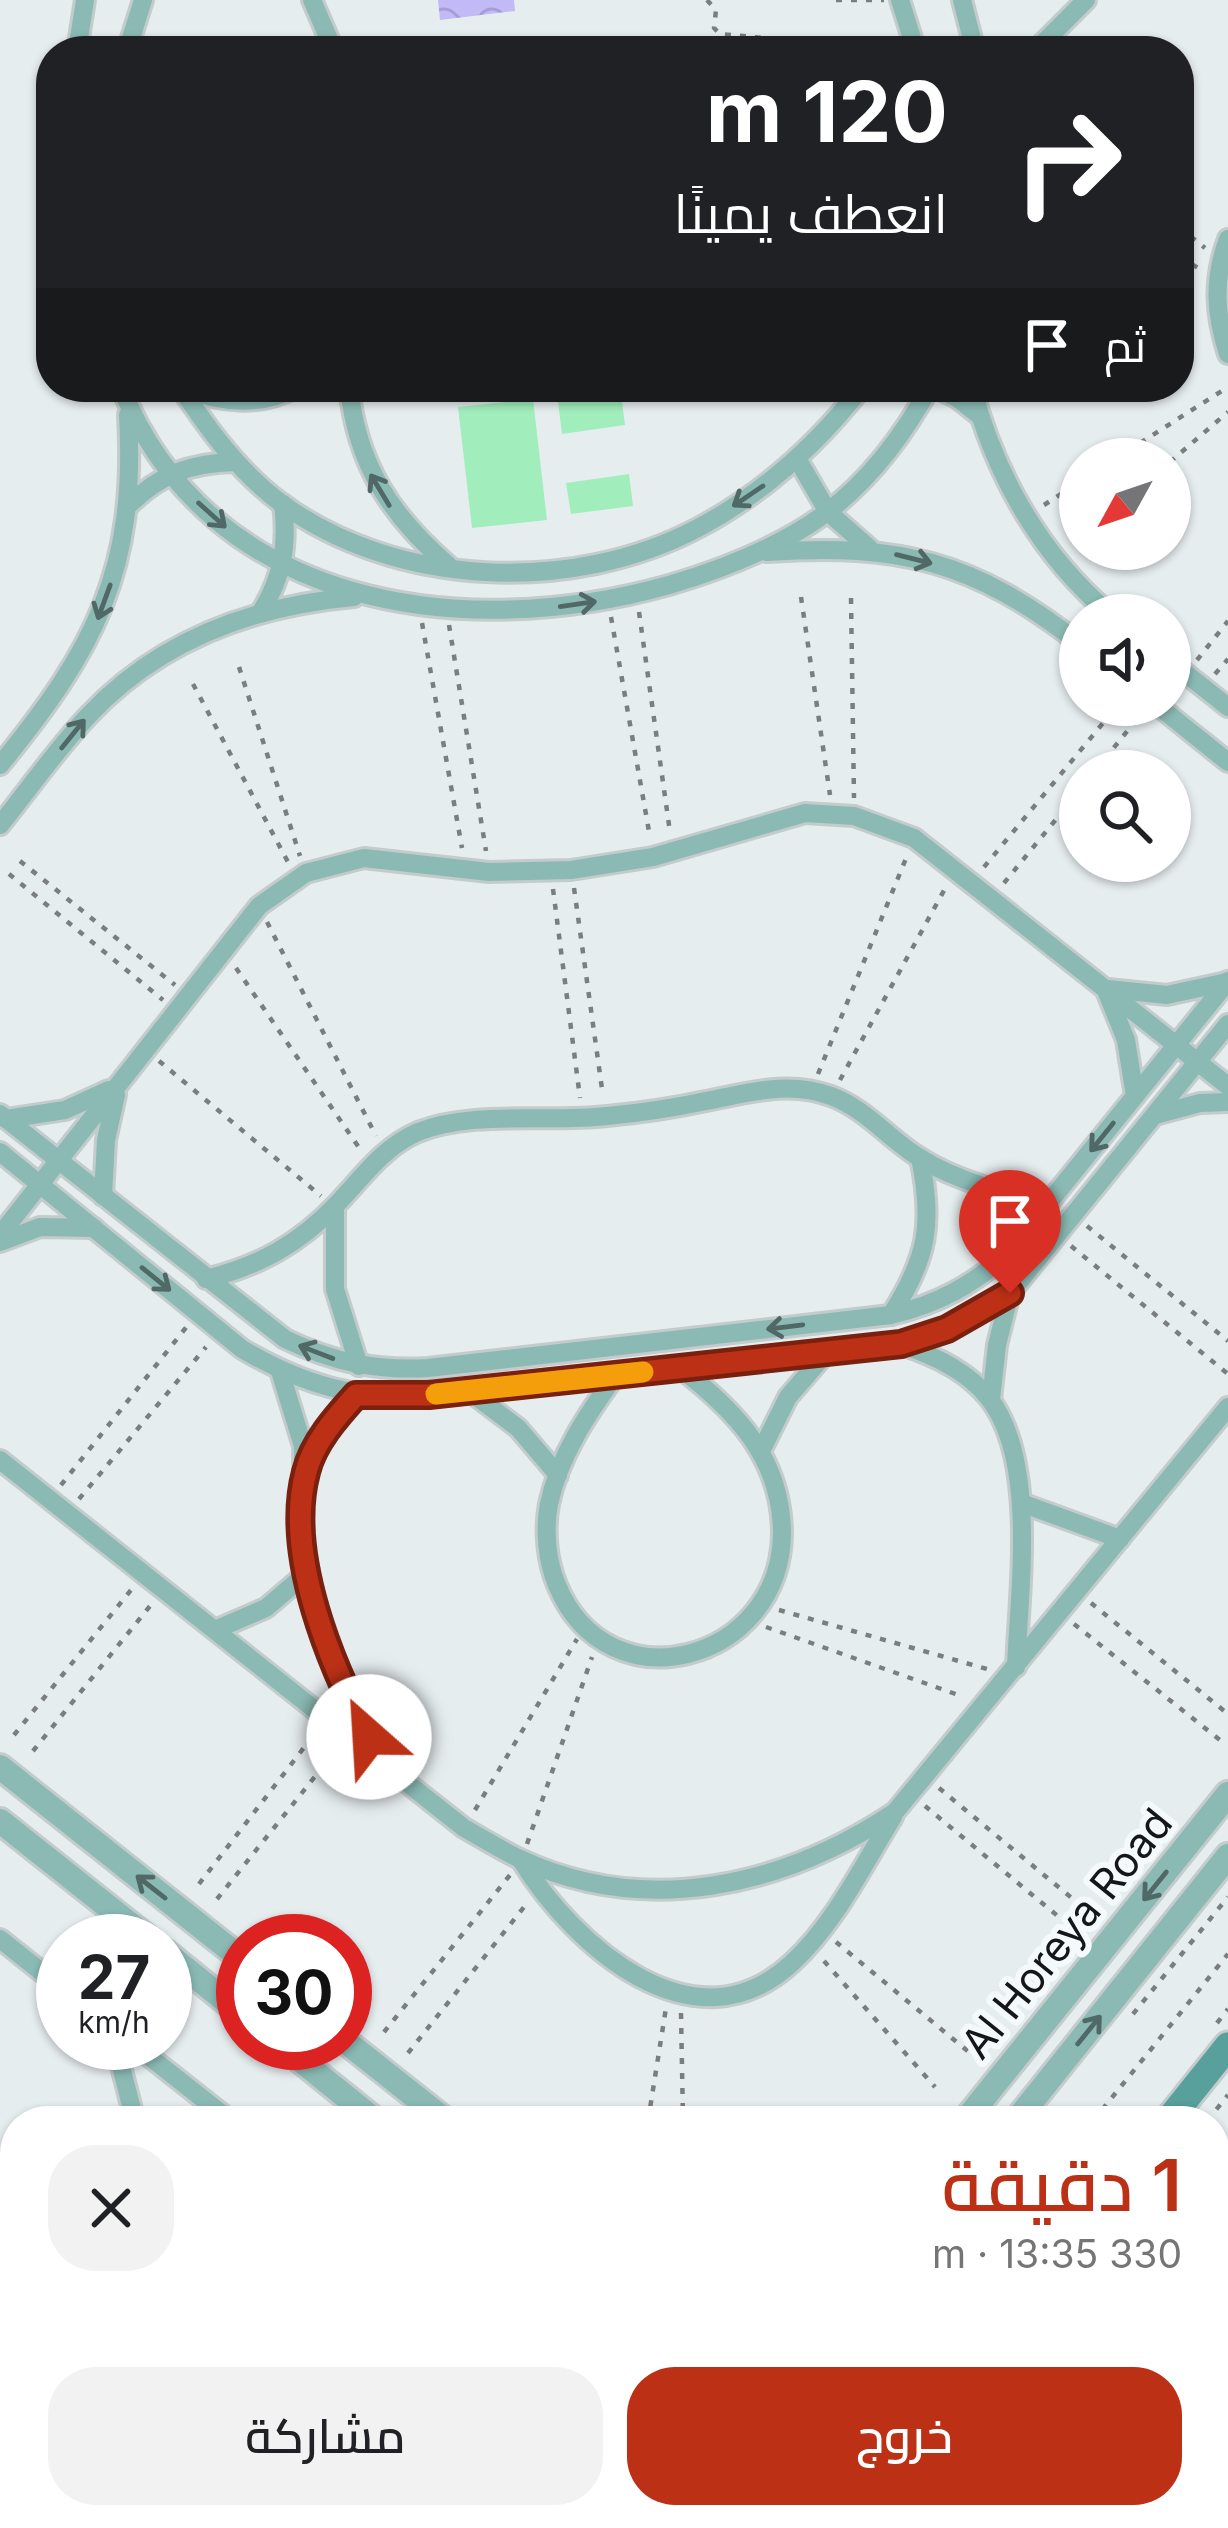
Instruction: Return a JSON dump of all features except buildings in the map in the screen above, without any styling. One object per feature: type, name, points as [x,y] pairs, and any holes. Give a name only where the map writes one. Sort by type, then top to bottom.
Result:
[{"type":"main road","points":[[1180,2106],[1228,2046]]},
{"type":"street","points":[[79,36],[85,0]]},
{"type":"street","points":[[132,36],[143,0]]},
{"type":"street","points":[[296,0],[315,8],[327,36]]},
{"type":"street","points":[[900,0],[911,36]]},
{"type":"street","points":[[962,0],[971,36]]},
{"type":"street","points":[[1050,36],[1086,0]]},
{"type":"street","points":[[1228,239],[1217,279],[1220,331],[1228,354]]},
{"type":"street","points":[[0,765],[55,698],[90,638],[114,574],[128,506],[124,402]]},
{"type":"street","points":[[128,402],[170,472],[221,525],[283,566],[365,596],[419,605],[553,608],[636,594],[697,577],[797,533],[828,512],[887,454],[922,402]]},
{"type":"street","points":[[191,402],[235,461],[283,504],[339,535],[376,550],[453,569],[515,573],[577,567],[638,552],[695,530],[798,460],[849,402]]},
{"type":"street","points":[[352,402],[359,446],[371,475],[406,527],[453,569]]},
{"type":"street","points":[[962,402],[980,416]]},
{"type":"street","points":[[976,402],[1000,468],[1026,516],[1057,560],[1091,594]]},
{"type":"street","points":[[798,460],[828,512],[871,549]]},
{"type":"street","points":[[128,506],[170,472],[201,463],[235,461]]},
{"type":"street","points":[[261,611],[283,566],[283,504]]},
{"type":"street","points":[[757,553],[871,549],[919,559],[998,589],[1059,630]]},
{"type":"street","points":[[0,825],[85,718],[137,672],[196,636],[261,611],[365,596]]},
{"type":"street","points":[[1191,677],[1228,707]]},
{"type":"street","points":[[1181,726],[1228,762]]},
{"type":"street","points":[[0,1238],[259,905],[301,875],[364,858],[489,872],[550,872],[653,857],[805,812],[854,816],[914,838],[1228,1086]]},
{"type":"street","points":[[1105,988],[1167,994],[1227,982]]},
{"type":"street","points":[[3,1116],[285,1340],[359,1366],[428,1368],[891,1315],[943,1299],[988,1271],[1227,982]]},
{"type":"street","points":[[1105,988],[1126,1040],[1135,1096]]},
{"type":"street","points":[[0,1152],[219,1330],[280,1371],[317,1386],[392,1398],[616,1375],[901,1344],[947,1329],[1010,1293],[1228,1024]]},
{"type":"street","points":[[3,1116],[65,1110],[118,1084]]},
{"type":"street","points":[[103,1196],[106,1140],[118,1084]]},
{"type":"street","points":[[206,1279],[277,1255],[308,1234],[378,1159],[435,1125],[463,1120],[606,1117],[759,1089],[821,1093],[854,1106],[920,1158],[983,1186],[1048,1203]]},
{"type":"street","points":[[1155,1115],[1200,1103],[1228,1102]]},
{"type":"street","points":[[891,1315],[914,1280],[927,1240],[929,1199],[920,1158]]},
{"type":"street","points":[[334,1207],[335,1288],[359,1366]]},
{"type":"street","points":[[0,1238],[40,1227],[94,1228]]},
{"type":"street","points":[[991,1399],[1010,1293]]},
{"type":"street","points":[[901,1344],[950,1365],[991,1399],[1005,1433],[1024,1504],[1012,1671]]},
{"type":"street","points":[[762,1449],[788,1396],[827,1352]]},
{"type":"street","points":[[616,1375],[583,1423],[558,1475],[548,1507],[551,1572],[564,1603],[590,1635],[628,1653],[661,1658],[693,1654],[723,1641],[755,1613],[775,1575],[782,1543],[782,1511],[762,1449],[725,1405],[680,1368]]},
{"type":"street","points":[[280,1371],[298,1420],[306,1472],[303,1522],[308,1572],[338,1673],[387,1767]]},
{"type":"street","points":[[469,1390],[518,1428],[558,1475]]},
{"type":"street","points":[[306,1472],[327,1431],[356,1395]]},
{"type":"street","points":[[521,1860],[567,1921],[640,1981],[675,1993],[710,1996],[766,1982],[790,1966],[815,1937],[896,1812],[1228,1407]]},
{"type":"street","points":[[0,1460],[464,1828],[521,1860],[616,1886],[715,1887],[810,1861],[896,1812]]},
{"type":"street","points":[[1024,1504],[1120,1539]]},
{"type":"street","points":[[215,1630],[266,1608],[308,1572]]},
{"type":"street","points":[[0,1767],[216,1939]]},
{"type":"street","name":"Al Horeya Road","points":[[977,2106],[1228,1794]]},
{"type":"street","points":[[0,1821],[117,1914]]},
{"type":"street","name":"Al Horeya Road","points":[[1028,2106],[1228,1856]]},
{"type":"street","points":[[0,1939],[36,1968]]},
{"type":"street","points":[[192,1973],[216,1993]]},
{"type":"street","points":[[372,2062],[427,2106]]},
{"type":"street","points":[[122,2070],[131,2106]]},
{"type":"street","points":[[166,2070],[212,2106]]},
{"type":"street","points":[[313,2070],[357,2106]]},
{"type":"path","points":[[707,0],[716,10],[714,28],[720,34],[742,36]]},
{"type":"path","points":[[836,0],[900,0]]},
{"type":"path","points":[[1194,266],[1217,279]]},
{"type":"path","points":[[1148,438],[1228,387]]},
{"type":"path","points":[[1191,444],[1228,412]]},
{"type":"path","points":[[1026,516],[1059,495]]},
{"type":"path","points":[[636,594],[673,852]]},
{"type":"path","points":[[801,597],[832,813]]},
{"type":"path","points":[[851,598],[854,816]]},
{"type":"path","points":[[608,600],[653,857]]},
{"type":"path","points":[[419,605],[466,870]]},
{"type":"path","points":[[446,608],[489,872]]},
{"type":"path","points":[[1191,655],[1228,621]]},
{"type":"path","points":[[239,667],[301,875]]},
{"type":"path","points":[[193,684],[301,875]]},
{"type":"path","points":[[821,1093],[963,877],[1099,726]]},
{"type":"path","points":[[1113,750],[1135,726]]},
{"type":"path","points":[[991,899],[1059,816]]},
{"type":"path","points":[[821,1093],[914,838]]},
{"type":"path","points":[[20,861],[182,1003]]},
{"type":"path","points":[[571,870],[606,1117]]},
{"type":"path","points":[[550,872],[583,1118]]},
{"type":"path","points":[[10,874],[182,1003]]},
{"type":"path","points":[[259,905],[378,1159]]},
{"type":"path","points":[[224,950],[378,1159]]},
{"type":"path","points":[[146,1050],[334,1207]]},
{"type":"path","points":[[1074,1215],[1228,1341]]},
{"type":"path","points":[[1058,1235],[1228,1374]]},
{"type":"path","points":[[50,1499],[198,1313]]},
{"type":"path","points":[[68,1513],[219,1330]]},
{"type":"path","points":[[14,1735],[144,1574]]},
{"type":"path","points":[[33,1750],[164,1590]]},
{"type":"path","points":[[1078,1592],[1228,1714]]},
{"type":"path","points":[[755,1613],[1012,1671]]},
{"type":"path","points":[[755,1613],[985,1705]]},
{"type":"path","points":[[1060,1613],[1220,1740]]},
{"type":"path","points":[[464,1828],[590,1635]]},
{"type":"path","points":[[384,2032],[521,1860],[590,1635]]},
{"type":"path","points":[[199,1885],[326,1719]]},
{"type":"path","points":[[217,1899],[347,1736]]},
{"type":"path","points":[[926,1777],[1085,1909]]},
{"type":"path","points":[[911,1795],[1071,1927]]},
{"type":"path","points":[[408,2053],[538,1888]]},
{"type":"path","points":[[1127,2021],[1228,1897]]},
{"type":"path","points":[[815,1937],[970,2053]]},
{"type":"path","points":[[815,1937],[935,2087]]},
{"type":"path","points":[[1105,2106],[1228,1954]]},
{"type":"path","points":[[651,2106],[675,1993]]},
{"type":"path","points":[[675,1993],[681,2106]]},
{"type":"green space","points":[[533,402],[547,520],[472,528],[458,407]]},
{"type":"green space","points":[[558,402],[622,402],[625,425],[562,434]]},
{"type":"green space","points":[[629,474],[633,506],[571,514],[566,483]]},
{"type":"water","points":[[438,0],[514,0],[515,11],[440,20]]},
{"type":"slow traffic","points":[[436,1394],[643,1372]]},
{"type":"route","points":[[369,1737],[326,1640],[308,1572],[303,1522],[306,1472],[327,1431],[356,1395],[429,1395],[901,1344],[947,1329],[1010,1293]]}]
